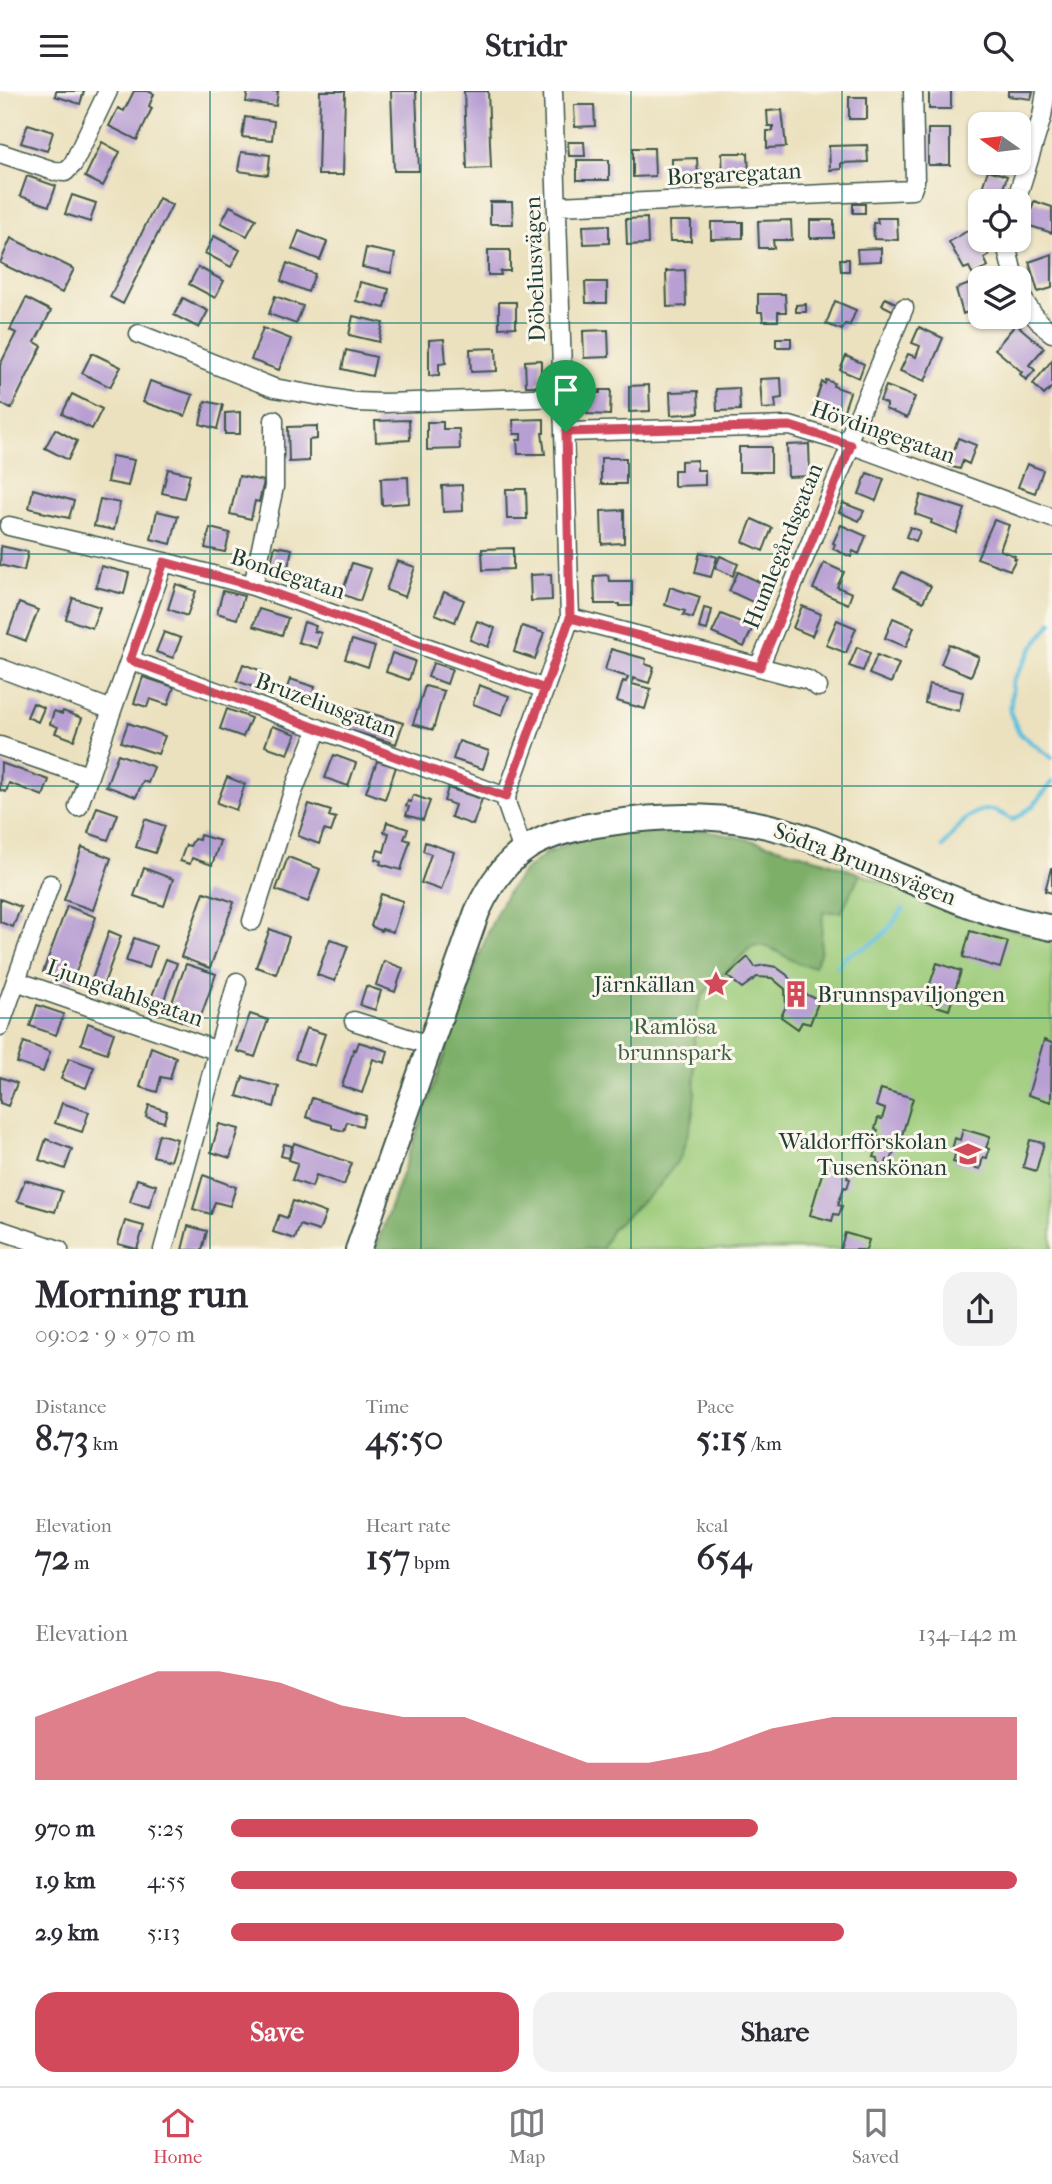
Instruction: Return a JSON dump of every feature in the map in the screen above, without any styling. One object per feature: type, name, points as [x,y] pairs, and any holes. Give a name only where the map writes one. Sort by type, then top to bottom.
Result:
[{"type":"street","points":[[0,153],[54,171],[65,172],[73,164],[108,91]]},
{"type":"street","name":"Döbeliusvägen","points":[[506,797],[570,618],[553,91]]},
{"type":"street","name":"Borgaregatan","points":[[558,206],[912,190],[915,181],[913,91]]},
{"type":"street","points":[[1020,189],[1042,117],[1046,91]]},
{"type":"street","name":"Humlegårdsgatan","points":[[760,667],[904,308]]},
{"type":"street","points":[[1031,313],[1052,333]]},
{"type":"street","points":[[139,334],[274,388],[355,402],[563,397]]},
{"type":"street","points":[[253,586],[274,487],[274,420]]},
{"type":"street","name":"Hövdingegatan","points":[[566,432],[790,426],[849,444],[1052,518]]},
{"type":"street","name":"Bondegatan","points":[[9,526],[253,586],[545,689]]},
{"type":"street","points":[[78,807],[164,562]]},
{"type":"street","points":[[570,618],[808,680],[818,687]]},
{"type":"street","name":"Bruzeliusgatan","points":[[130,660],[506,797]]},
{"type":"street","points":[[0,668],[112,710]]},
{"type":"street","points":[[252,922],[293,792],[318,729]]},
{"type":"street","points":[[0,746],[88,776]]},
{"type":"street","points":[[506,797],[523,851]]},
{"type":"street","name":"Södra Brunnsvägen","points":[[358,1249],[467,935],[494,880],[508,863],[534,843],[567,830],[612,823],[666,818],[740,821],[802,836],[993,913],[1052,928]]},
{"type":"street","points":[[0,1026],[50,884]]},
{"type":"street","name":"Ljungdahlsgatan","points":[[16,981],[218,1051]]},
{"type":"street","points":[[163,1249],[237,982]]},
{"type":"street","points":[[354,1020],[429,1045]]},
{"type":"street","points":[[0,1230],[59,1249]]},
{"type":"green space","points":[[633,828],[686,828],[756,841],[860,874],[841,912],[823,912],[820,954],[814,966],[805,966],[768,947],[752,946],[706,991],[699,1004],[694,1031],[695,1094],[692,1119],[681,1156],[659,1186],[612,1229],[602,1249],[375,1249],[500,905],[527,868],[543,856],[582,840]]},
{"type":"green space","name":"Ramlösa brunnspark","points":[[714,833],[826,861],[983,921],[1052,942],[1052,1249],[375,1249],[488,932],[506,895],[525,871],[549,851]]},
{"type":"building","points":[[56,91],[84,91],[80,104],[55,96]]},
{"type":"building","points":[[134,91],[154,94],[149,106],[152,108],[137,140],[109,126],[118,108],[124,111]]},
{"type":"building","points":[[248,91],[278,91],[276,106],[246,102]]},
{"type":"building","points":[[320,91],[345,91],[343,175],[318,175]]},
{"type":"building","points":[[391,91],[416,91],[419,171],[394,171]]},
{"type":"building","points":[[464,91],[488,91],[491,168],[467,169]]},
{"type":"building","points":[[929,91],[951,91],[951,109],[929,109]]},
{"type":"building","points":[[1008,91],[1033,91],[1031,99],[1008,96]]},
{"type":"building","points":[[849,97],[867,97],[867,119],[849,119]]},
{"type":"building","points":[[574,105],[594,105],[595,126],[575,127]]},
{"type":"building","points":[[782,110],[786,147],[767,148],[767,131],[773,131],[773,126],[768,126],[767,111]]},
{"type":"building","points":[[245,117],[274,121],[272,140],[242,137]]},
{"type":"building","points":[[28,124],[53,132],[47,151],[21,143]]},
{"type":"building","points":[[928,129],[950,129],[950,165],[928,165]]},
{"type":"building","points":[[102,142],[120,152],[103,186],[85,177]]},
{"type":"building","points":[[568,142],[584,142],[585,156],[569,156]]},
{"type":"building","points":[[867,145],[868,162],[841,163],[841,169],[830,170],[829,146]]},
{"type":"building","points":[[633,148],[654,148],[655,176],[633,177]]},
{"type":"building","points":[[241,152],[270,155],[268,175],[238,171]]},
{"type":"building","points":[[722,153],[748,153],[749,176],[723,176]]},
{"type":"building","points":[[697,158],[698,177],[672,178],[672,159]]},
{"type":"building","points":[[577,160],[609,160],[609,180],[577,180]]},
{"type":"building","points":[[986,175],[1007,176],[1003,189],[982,189]]},
{"type":"building","points":[[27,176],[56,186],[49,206],[20,196]]},
{"type":"building","points":[[72,195],[96,203],[90,222],[65,214]]},
{"type":"building","points":[[159,198],[172,205],[123,304],[110,297]]},
{"type":"building","points":[[1034,201],[1052,207],[1052,233],[1031,226]]},
{"type":"building","points":[[490,202],[512,202],[513,224],[490,224]]},
{"type":"building","points":[[853,204],[865,204],[865,213],[853,213]]},
{"type":"building","points":[[230,206],[256,219],[247,236],[221,223]]},
{"type":"building","points":[[647,218],[648,244],[627,245],[626,219]]},
{"type":"building","points":[[877,218],[897,218],[898,240],[874,239],[873,223],[878,223]]},
{"type":"building","points":[[791,220],[792,240],[773,240],[774,248],[759,248],[758,221]]},
{"type":"building","points":[[810,220],[834,220],[834,238],[810,238]]},
{"type":"building","points":[[669,221],[691,221],[691,241],[670,241]]},
{"type":"building","points":[[711,222],[743,222],[743,238],[711,239]]},
{"type":"building","points":[[609,225],[609,243],[584,244],[583,226]]},
{"type":"building","points":[[299,231],[327,242],[320,260],[292,249]]},
{"type":"building","points":[[968,231],[968,252],[987,252],[989,255],[984,258],[988,266],[968,266],[964,269],[949,242]]},
{"type":"building","points":[[214,236],[240,250],[231,267],[205,253]]},
{"type":"building","points":[[11,238],[74,269],[62,293],[0,263]]},
{"type":"building","points":[[366,248],[395,254],[391,273],[362,267]]},
{"type":"building","points":[[881,248],[881,261],[858,262],[857,249]]},
{"type":"building","points":[[488,250],[510,250],[510,271],[500,271],[501,275],[488,275]]},
{"type":"building","points":[[1052,254],[1052,288],[1038,292],[1029,262]]},
{"type":"building","points":[[840,259],[849,259],[849,271],[841,271]]},
{"type":"building","points":[[287,263],[315,274],[308,292],[281,281]]},
{"type":"building","points":[[198,267],[224,281],[215,298],[189,284]]},
{"type":"building","points":[[685,270],[686,306],[667,307],[666,271]]},
{"type":"building","points":[[360,282],[389,289],[385,308],[356,301]]},
{"type":"building","points":[[585,282],[607,282],[607,303],[586,303]]},
{"type":"building","points":[[968,284],[968,312],[963,314],[956,289]]},
{"type":"building","points":[[758,294],[785,294],[786,312],[778,312],[778,321],[763,321],[762,312],[758,312]]},
{"type":"building","points":[[275,296],[303,306],[296,324],[269,314]]},
{"type":"building","points":[[26,298],[51,311],[35,342],[42,346],[11,409],[0,403],[0,365],[16,333],[10,330]]},
{"type":"building","points":[[183,298],[208,311],[199,328],[174,315]]},
{"type":"building","points":[[885,298],[898,304],[894,311],[882,305]]},
{"type":"building","points":[[835,301],[856,310],[850,325],[845,324],[842,330],[826,324]]},
{"type":"building","points":[[499,302],[516,302],[516,327],[499,328]]},
{"type":"building","points":[[806,304],[806,312],[796,312],[796,305]]},
{"type":"building","points":[[353,316],[383,323],[379,342],[349,335]]},
{"type":"building","points":[[919,327],[943,338],[925,381],[900,371],[908,354],[916,357],[920,346],[912,343]]},
{"type":"building","points":[[263,328],[291,339],[279,370],[251,360]]},
{"type":"building","points":[[1012,329],[1022,329],[1044,348],[1029,365],[1035,370],[1026,380],[1020,374],[1022,372],[995,349]]},
{"type":"building","points":[[608,330],[609,357],[584,358],[583,331]]},
{"type":"building","points":[[776,338],[791,338],[791,347],[776,347]]},
{"type":"building","points":[[444,339],[446,363],[439,364],[439,375],[429,376],[429,340]]},
{"type":"building","points":[[496,348],[497,371],[471,372],[470,349]]},
{"type":"building","points":[[346,350],[376,357],[372,376],[342,369]]},
{"type":"building","points":[[92,353],[121,367],[110,387],[82,373]]},
{"type":"building","points":[[846,356],[864,364],[859,378],[840,370]]},
{"type":"building","points":[[541,360],[541,382],[538,382],[538,386],[526,386],[525,361]]},
{"type":"building","points":[[1052,360],[1052,387],[1044,395],[1033,384]]},
{"type":"building","points":[[781,378],[782,398],[775,399],[776,408],[762,409],[760,379]]},
{"type":"building","points":[[826,380],[834,383],[833,386],[850,392],[842,416],[814,406],[822,382],[825,384]]},
{"type":"building","points":[[150,381],[193,395],[185,416],[143,402]]},
{"type":"building","points":[[649,385],[650,411],[629,412],[629,386]]},
{"type":"building","points":[[886,386],[915,397],[907,418],[885,409],[887,404],[880,401]]},
{"type":"building","points":[[739,388],[740,410],[717,411],[716,389]]},
{"type":"building","points":[[600,390],[611,390],[610,415],[587,414],[588,393],[600,393]]},
{"type":"building","points":[[698,391],[699,413],[671,415],[670,392]]},
{"type":"building","points":[[72,394],[102,409],[92,429],[62,414]]},
{"type":"building","points":[[205,401],[223,405],[217,429],[200,424]]},
{"type":"building","points":[[240,412],[240,434],[225,434],[225,413]]},
{"type":"building","points":[[544,419],[542,433],[545,454],[518,454],[517,440],[521,440],[521,434],[514,434],[513,420]]},
{"type":"building","points":[[409,420],[410,440],[376,442],[375,421]]},
{"type":"building","points":[[427,422],[443,422],[443,429],[459,429],[460,449],[427,450]]},
{"type":"building","points":[[317,426],[317,439],[309,440],[309,461],[289,462],[288,427]]},
{"type":"building","points":[[55,429],[77,441],[68,460],[45,448]]},
{"type":"building","points":[[958,438],[976,445],[969,464],[963,461],[960,469],[949,466]]},
{"type":"building","points":[[809,444],[810,476],[788,477],[787,445]]},
{"type":"building","points":[[739,447],[771,447],[771,472],[739,472]]},
{"type":"building","points":[[112,456],[134,460],[128,486],[107,482]]},
{"type":"building","points":[[601,458],[626,458],[626,484],[601,484]]},
{"type":"building","points":[[697,460],[697,470],[705,470],[705,485],[674,486],[674,470],[681,470],[681,461]]},
{"type":"building","points":[[1027,464],[1043,470],[1035,493],[1018,487]]},
{"type":"building","points":[[168,469],[190,474],[184,498],[162,493]]},
{"type":"building","points":[[867,473],[884,479],[876,501],[859,494]]},
{"type":"building","points":[[239,476],[264,481],[251,519],[230,514]]},
{"type":"building","points":[[408,477],[409,503],[382,505],[381,478]]},
{"type":"building","points":[[462,485],[463,511],[443,512],[442,486]]},
{"type":"building","points":[[33,489],[74,501],[69,518],[29,508]]},
{"type":"building","points":[[506,489],[526,489],[527,519],[507,519]]},
{"type":"building","points":[[921,495],[965,509],[956,533],[915,514]]},
{"type":"building","points":[[100,499],[120,503],[114,530],[94,526]]},
{"type":"building","points":[[843,503],[864,511],[859,521],[839,512]]},
{"type":"building","points":[[624,510],[624,543],[602,544],[601,511]]},
{"type":"building","points":[[157,511],[178,516],[171,544],[151,539]]},
{"type":"building","points":[[752,519],[772,528],[763,551],[743,542]]},
{"type":"building","points":[[994,520],[1009,525],[1000,550],[1015,556],[1010,570],[977,558]]},
{"type":"building","points":[[841,525],[866,536],[859,554],[853,551],[851,557],[833,549]]},
{"type":"building","points":[[910,527],[920,531],[916,541],[906,537]]},
{"type":"building","points":[[210,528],[230,533],[225,552],[205,548]]},
{"type":"building","points":[[1,546],[28,552],[24,571],[0,565]]},
{"type":"building","points":[[275,546],[292,549],[286,576],[269,572]]},
{"type":"building","points":[[513,548],[513,569],[483,570],[482,549]]},
{"type":"building","points":[[700,552],[717,557],[711,577],[695,573]]},
{"type":"building","points":[[720,556],[738,564],[733,576],[715,568]]},
{"type":"building","points":[[397,561],[415,567],[405,597],[386,590]]},
{"type":"building","points":[[352,563],[371,569],[360,601],[342,594]]},
{"type":"building","points":[[824,563],[844,572],[837,587],[852,593],[848,604],[813,589]]},
{"type":"building","points":[[101,566],[129,573],[124,594],[96,587]]},
{"type":"building","points":[[738,572],[770,587],[761,606],[729,591]]},
{"type":"building","points":[[902,572],[931,586],[923,602],[894,587]]},
{"type":"building","points":[[551,574],[552,600],[531,601],[530,575]]},
{"type":"building","points":[[608,575],[609,581],[632,581],[632,606],[595,604],[594,576]]},
{"type":"building","points":[[176,584],[196,591],[187,616],[168,609]]},
{"type":"building","points":[[670,587],[700,597],[693,618],[683,615],[685,611],[665,605]]},
{"type":"building","points":[[223,591],[244,596],[237,619],[217,613]]},
{"type":"building","points":[[444,592],[464,600],[455,622],[435,614]]},
{"type":"building","points":[[73,598],[100,607],[92,628],[66,619]]},
{"type":"building","points":[[19,603],[38,610],[26,641],[8,634]]},
{"type":"building","points":[[802,606],[821,614],[812,636],[793,628]]},
{"type":"building","points":[[704,608],[712,610],[707,630],[699,628]]},
{"type":"building","points":[[259,609],[288,618],[282,635],[253,626]]},
{"type":"building","points":[[721,614],[753,627],[744,647],[712,633]]},
{"type":"building","points":[[893,618],[914,627],[906,647],[885,638]]},
{"type":"building","points":[[837,620],[856,628],[846,653],[826,645]]},
{"type":"building","points":[[477,621],[495,628],[488,647],[470,640]]},
{"type":"building","points":[[304,622],[316,626],[314,631],[321,633],[317,648],[298,642]]},
{"type":"building","points":[[522,626],[544,633],[535,659],[514,652]]},
{"type":"building","points":[[164,632],[181,638],[173,658],[156,652]]},
{"type":"building","points":[[352,640],[375,647],[368,667],[345,659]]},
{"type":"building","points":[[949,644],[979,657],[971,676],[941,664]]},
{"type":"building","points":[[857,647],[870,653],[863,671],[849,666]]},
{"type":"building","points":[[611,649],[646,659],[645,664],[654,667],[649,683],[633,678],[632,684],[651,689],[645,709],[617,701],[623,681],[626,682],[628,677],[605,670]]},
{"type":"building","points":[[392,653],[415,661],[409,680],[386,672]]},
{"type":"building","points":[[877,655],[899,664],[891,683],[869,674]]},
{"type":"building","points":[[433,663],[452,669],[447,684],[428,677]]},
{"type":"building","points":[[243,664],[262,671],[256,688],[237,681]]},
{"type":"building","points":[[143,677],[174,687],[168,705],[150,699],[147,707],[134,703]]},
{"type":"building","points":[[290,679],[315,687],[308,706],[284,697]]},
{"type":"building","points":[[929,684],[963,692],[959,711],[925,703]]},
{"type":"building","points":[[479,685],[509,696],[502,715],[473,704]]},
{"type":"building","points":[[425,686],[444,691],[433,730],[413,724]]},
{"type":"building","points":[[33,703],[44,708],[38,722],[27,717]]},
{"type":"building","points":[[353,708],[403,723],[396,744],[346,729]]},
{"type":"building","points":[[227,709],[251,718],[243,737],[220,729]]},
{"type":"building","points":[[54,711],[62,714],[63,711],[82,718],[74,740],[55,733],[58,727],[50,724]]},
{"type":"building","points":[[128,723],[165,736],[158,754],[121,742]]},
{"type":"building","points":[[272,726],[296,734],[288,754],[265,746]]},
{"type":"building","points":[[459,741],[489,751],[483,769],[453,759]]},
{"type":"building","points":[[118,754],[154,767],[148,783],[143,781],[136,797],[106,786]]},
{"type":"building","points":[[334,755],[356,763],[348,786],[325,778]]},
{"type":"building","points":[[377,761],[396,767],[385,799],[366,792]]},
{"type":"building","points":[[1,763],[49,780],[43,796],[9,783],[6,792],[0,790]]},
{"type":"building","points":[[227,777],[245,784],[236,810],[217,803]]},
{"type":"building","points":[[448,788],[482,799],[473,825],[451,817],[455,805],[444,801]]},
{"type":"building","points":[[413,795],[430,801],[423,820],[406,815],[409,807],[406,806]]},
{"type":"building","points":[[309,804],[331,811],[329,816],[336,818],[331,832],[324,830],[319,844],[298,836]]},
{"type":"building","points":[[97,807],[118,814],[108,840],[88,833]]},
{"type":"building","points":[[145,819],[165,826],[155,853],[136,847]]},
{"type":"building","points":[[387,822],[408,829],[404,839],[410,841],[401,870],[380,864],[381,861],[375,859],[378,850],[384,852],[389,833],[384,832]]},
{"type":"building","points":[[200,835],[220,841],[212,865],[192,858],[190,864],[180,861],[186,845],[190,846],[194,839],[199,840]]},
{"type":"building","points":[[425,842],[454,852],[441,890],[421,883],[431,854],[423,851]]},
{"type":"building","points":[[82,847],[111,858],[93,910],[64,900]]},
{"type":"building","points":[[288,857],[320,869],[308,902],[276,890]]},
{"type":"building","points":[[144,868],[173,879],[164,906],[134,896]]},
{"type":"building","points":[[1052,868],[1052,893],[1045,891]]},
{"type":"building","points":[[204,892],[234,902],[210,968],[181,957]]},
{"type":"building","points":[[381,894],[403,901],[393,932],[381,931],[371,926]]},
{"type":"building","points":[[0,899],[21,907],[13,927],[0,922]]},
{"type":"building","points":[[67,906],[96,917],[72,983],[43,972]]},
{"type":"building","points":[[270,929],[289,937],[276,974],[256,967]]},
{"type":"building","points":[[109,931],[121,936],[101,992],[89,988]]},
{"type":"building","points":[[970,931],[1008,942],[1000,968],[963,957]]},
{"type":"building","points":[[134,938],[156,946],[149,968],[126,961]]},
{"type":"building","points":[[330,939],[348,946],[335,981],[317,975]]},
{"type":"building","name":"Brunnspaviljongen","points":[[748,957],[755,967],[776,967],[787,975],[796,990],[819,1000],[810,1024],[802,1022],[798,1029],[781,1017],[786,1006],[785,989],[772,978],[757,977],[742,988],[727,976]]},
{"type":"building","points":[[166,959],[177,963],[159,1014],[147,1009]]},
{"type":"building","points":[[384,961],[403,968],[395,992],[376,985]]},
{"type":"building","points":[[937,963],[961,971],[949,1010],[924,1002]]},
{"type":"building","points":[[186,964],[216,974],[197,1027],[167,1016]]},
{"type":"building","points":[[366,986],[381,991],[375,1010],[360,1005]]},
{"type":"building","points":[[37,1005],[64,1014],[56,1035],[30,1026]]},
{"type":"building","points":[[250,1014],[268,1020],[255,1057],[237,1051]]},
{"type":"building","points":[[88,1023],[114,1033],[107,1053],[81,1044]]},
{"type":"building","points":[[306,1028],[325,1034],[314,1066],[295,1059]]},
{"type":"building","points":[[1044,1040],[1052,1043],[1051,1102],[1028,1095]]},
{"type":"building","points":[[24,1042],[50,1052],[43,1072],[17,1063]]},
{"type":"building","points":[[359,1042],[388,1051],[385,1063],[373,1059],[362,1093],[342,1086],[354,1049],[356,1050]]},
{"type":"building","points":[[151,1047],[176,1057],[170,1079],[161,1077],[157,1092],[140,1087]]},
{"type":"building","points":[[69,1058],[94,1067],[86,1088],[61,1079]]},
{"type":"building","points":[[0,1077],[17,1083],[8,1106],[0,1103]]},
{"type":"building","points":[[243,1077],[279,1087],[274,1107],[237,1096]]},
{"type":"building","points":[[881,1089],[913,1098],[900,1142],[897,1141],[891,1161],[887,1160],[885,1166],[877,1163],[878,1158],[874,1157],[881,1137],[876,1135],[878,1130],[875,1129],[878,1118],[882,1119],[885,1109],[876,1106]]},
{"type":"building","points":[[312,1098],[365,1115],[362,1126],[347,1122],[344,1131],[306,1117]]},
{"type":"building","points":[[62,1103],[89,1112],[82,1132],[55,1123]]},
{"type":"building","points":[[149,1105],[167,1111],[164,1122],[146,1117]]},
{"type":"building","points":[[219,1124],[239,1129],[230,1158],[211,1152]]},
{"type":"building","points":[[963,1129],[990,1137],[986,1148],[989,1149],[987,1158],[983,1157],[980,1169],[953,1162],[955,1138],[960,1140]]},
{"type":"building","points":[[159,1134],[177,1139],[170,1161],[153,1156]]},
{"type":"building","points":[[46,1139],[72,1149],[65,1169],[39,1160]]},
{"type":"building","points":[[1030,1140],[1044,1143],[1036,1171],[1023,1167]]},
{"type":"building","points":[[294,1143],[352,1163],[344,1185],[316,1175],[312,1187],[292,1180],[298,1163],[289,1160]]},
{"type":"building","points":[[284,1144],[292,1146],[289,1158],[281,1156]]},
{"type":"building","points":[[826,1160],[850,1167],[847,1178],[850,1179],[838,1205],[842,1206],[839,1215],[834,1214],[832,1221],[810,1215]]},
{"type":"building","points":[[203,1175],[236,1187],[230,1206],[215,1202],[211,1214],[193,1209]]},
{"type":"building","points":[[137,1179],[156,1185],[149,1207],[130,1202]]},
{"type":"building","points":[[25,1180],[62,1191],[55,1212],[17,1201]]},
{"type":"building","points":[[293,1201],[326,1213],[319,1231],[300,1225],[295,1239],[273,1232],[279,1215],[287,1218]]},
{"type":"building","points":[[125,1221],[144,1226],[137,1249],[118,1244]]},
{"type":"building","points":[[188,1226],[207,1231],[202,1249],[182,1249]]},
{"type":"building","points":[[845,1233],[869,1240],[866,1249],[840,1249]]},
{"type":"waterway","points":[[1052,622],[1013,681],[1010,712],[1019,733],[1052,758]]},
{"type":"waterway","points":[[943,847],[969,816],[976,812],[992,810],[1013,820],[1033,806],[1052,782]]},
{"type":"waterway","points":[[837,967],[851,953],[878,939],[903,909]]},
{"type":"place","name":"Järnkällan","points":[[716,984]]},
{"type":"place","name":"Brunnspaviljongen","points":[[796,994]]},
{"type":"place","name":"Waldorfförskolan Tusenskönan","points":[[968,1154]]},
{"type":"route","points":[[566,432],[570,618],[545,689],[253,586],[164,562],[130,660],[506,797],[570,618],[760,667],[851,445],[790,426],[566,432]]}]
